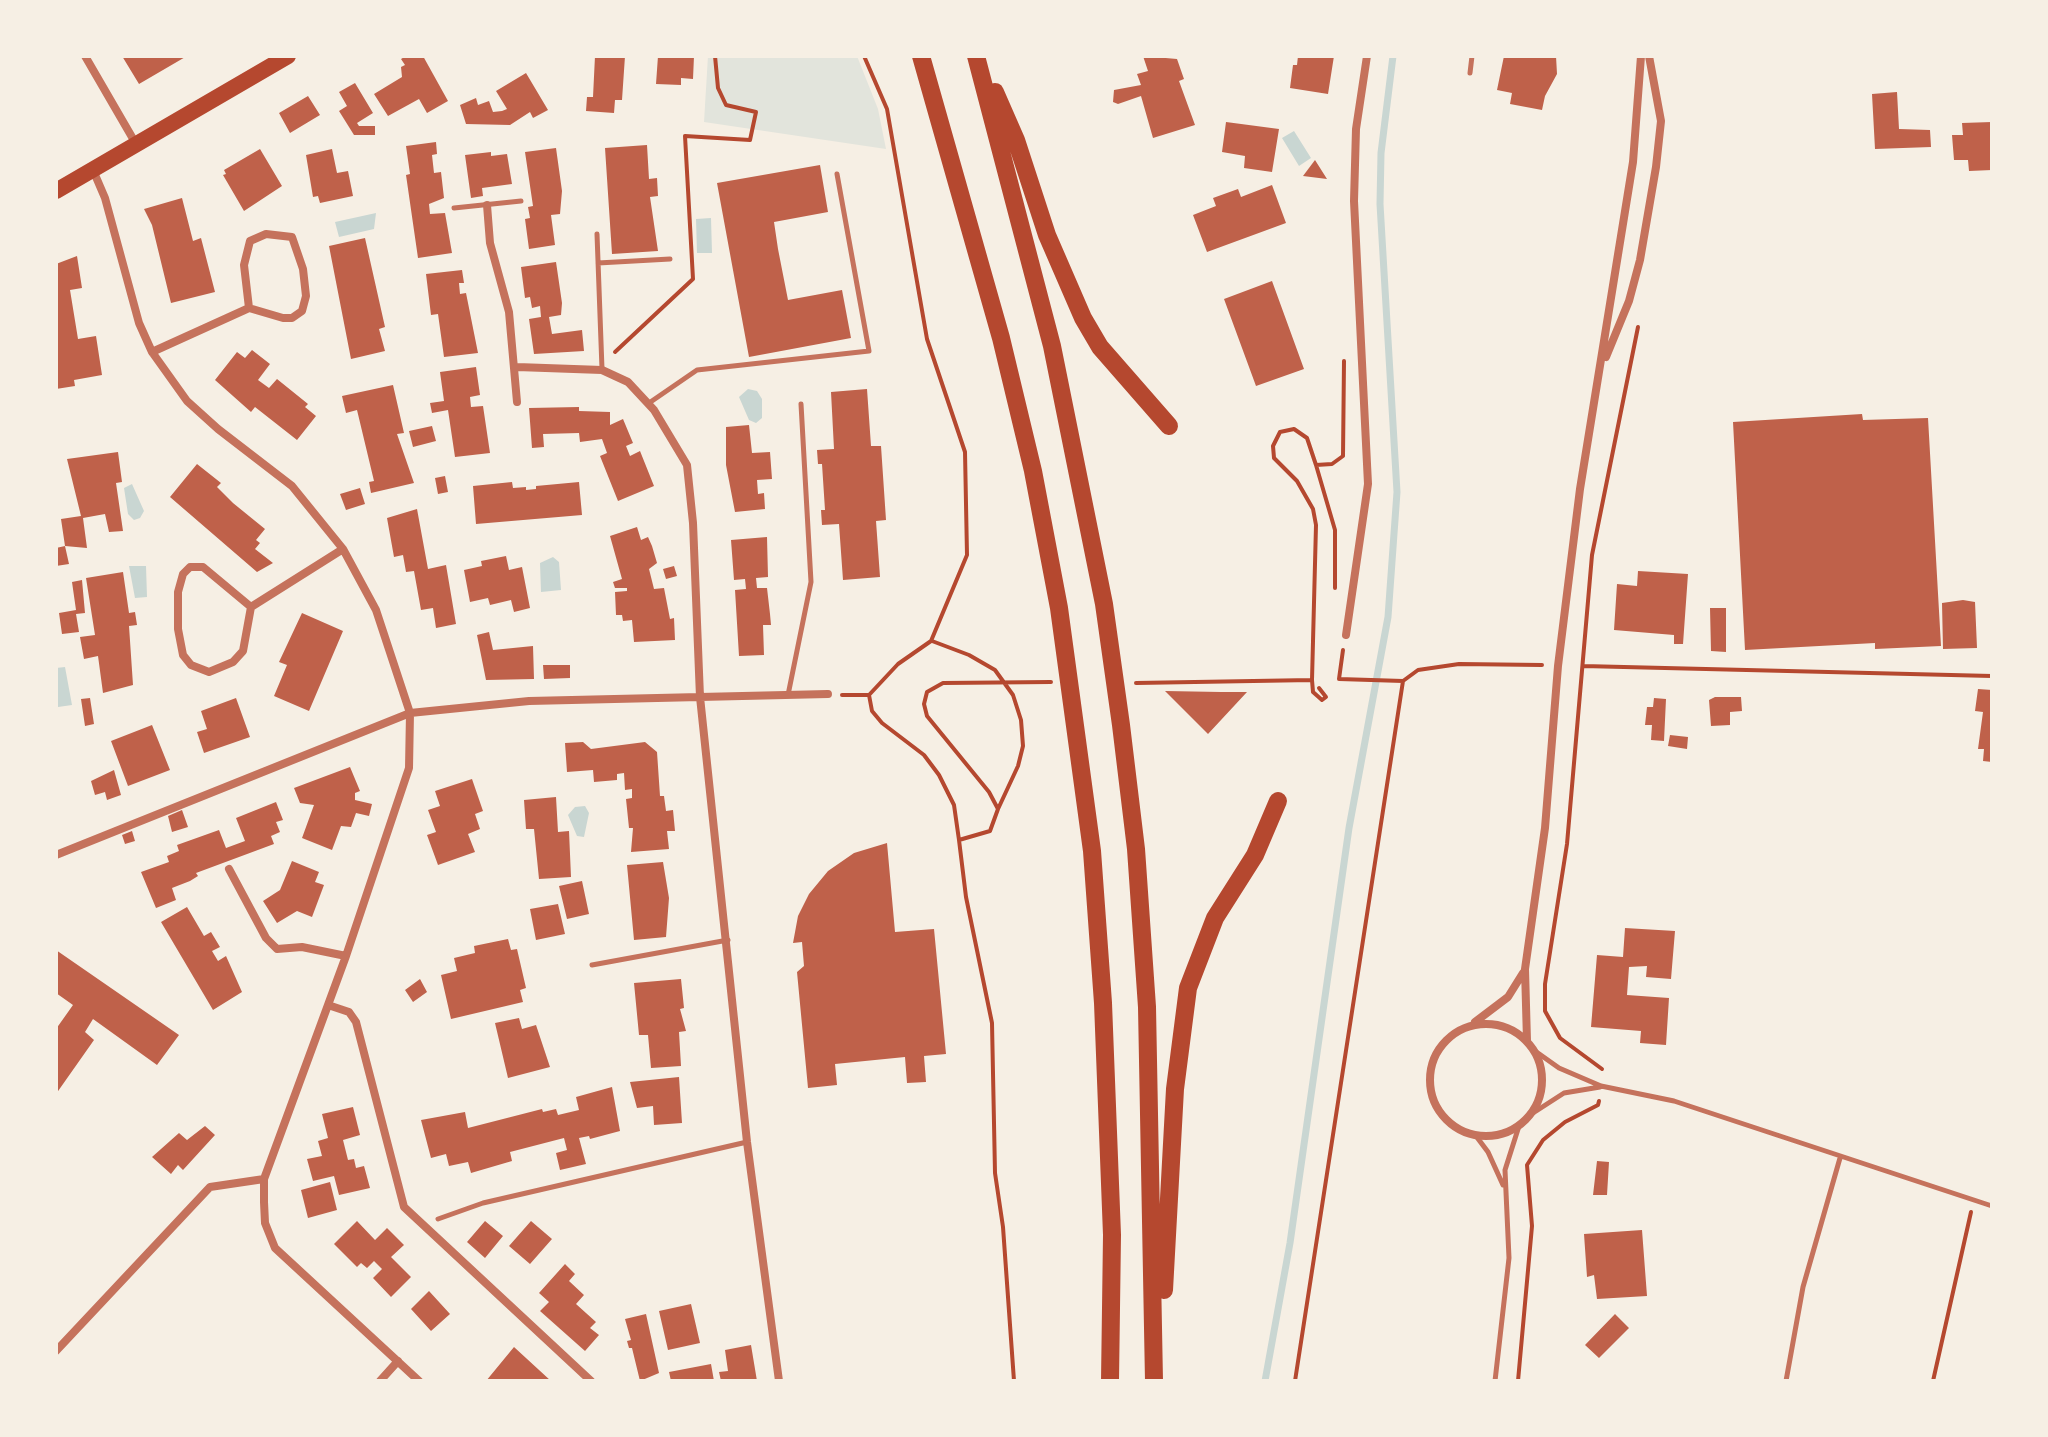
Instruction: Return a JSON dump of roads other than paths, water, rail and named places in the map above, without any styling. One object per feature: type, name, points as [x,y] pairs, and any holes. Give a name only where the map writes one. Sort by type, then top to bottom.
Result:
[{"type":"highway","points":[[921,56],[976,241],[1012,382],[1033,471],[1065,650],[1092,851],[1103,1003],[1112,1235],[1110,1381]]},
{"type":"highway","points":[[977,56],[1016,140],[1047,235],[1083,318],[1100,347],[1169,426]]},
{"type":"highway","points":[[977,56],[1052,346],[1104,604],[1136,849],[1146,991],[1157,1381]]},
{"type":"highway","points":[[1157,1381],[1175,1089],[1188,988],[1215,918],[1255,855],[1278,801]]},
{"type":"main road","points":[[56,191],[288,56]]},
{"type":"street","points":[[85,56],[136,144]]},
{"type":"street","points":[[1346,635],[1368,484],[1354,201],[1356,129],[1367,56]]},
{"type":"street","points":[[1527,1041],[1525,969],[1545,828],[1558,666],[1580,489],[1633,162],[1641,56]]},
{"type":"street","points":[[1601,368],[1633,287],[1655,179],[1661,121],[1649,56]]},
{"type":"street","points":[[93,169],[105,198],[139,323],[152,352],[187,401],[292,486],[343,549],[376,610],[410,713],[409,768],[346,956],[264,1179],[265,1223],[275,1248],[419,1381]]},
{"type":"street","points":[[487,205],[490,243],[509,312],[517,367],[517,402]]},
{"type":"street","points":[[152,352],[249,308],[283,318],[292,318],[302,311],[306,296],[303,269],[292,237],[266,234],[250,241],[244,265],[249,308]]},
{"type":"street","points":[[517,367],[602,370],[628,382],[648,404],[687,465],[693,523],[700,697],[729,940],[747,1142],[779,1381]]},
{"type":"street","points":[[251,607],[203,567],[190,567],[183,574],[178,629],[183,655],[191,665],[209,672],[233,662],[243,651],[251,607],[343,549]]},
{"type":"street","points":[[56,855],[410,713],[529,701],[828,694]]},
{"type":"street","points":[[229,869],[266,938],[277,949],[302,947],[346,956]]},
{"type":"street","points":[[1470,1026],[1501,1025],[1527,1041],[1535,1051],[1543,1082],[1533,1113],[1506,1134],[1476,1136],[1447,1121],[1434,1100],[1430,1075],[1443,1044],[1508,997],[1525,969]]},
{"type":"street","points":[[328,1005],[349,1012],[356,1022],[404,1207],[591,1381]]},
{"type":"street","points":[[56,1351],[210,1187],[264,1179]]},
{"type":"street","points":[[380,1381],[398,1361]]},
{"type":"lane","points":[[1470,73],[1472,56]]},
{"type":"lane","points":[[648,404],[697,370],[869,351],[837,174]]},
{"type":"lane","points":[[454,208],[521,201]]},
{"type":"lane","points":[[597,234],[602,370]]},
{"type":"lane","points":[[598,263],[670,259]]},
{"type":"lane","points":[[788,695],[811,582],[801,404]]},
{"type":"lane","points":[[592,965],[729,940]]},
{"type":"lane","points":[[1535,1051],[1559,1068],[1601,1086],[1674,1101],[1992,1206]]},
{"type":"lane","points":[[1533,1113],[1564,1093],[1601,1086]]},
{"type":"lane","points":[[1495,1381],[1509,1258],[1505,1170],[1519,1126]]},
{"type":"lane","points":[[1476,1136],[1488,1152],[1504,1190]]},
{"type":"lane","points":[[438,1219],[483,1203],[747,1142]]},
{"type":"lane","points":[[1786,1381],[1803,1287],[1840,1158]]},
{"type":"waterway","points":[[1265,1381],[1290,1243],[1349,828],[1388,617],[1397,492],[1380,204],[1381,153],[1393,56]]}]
